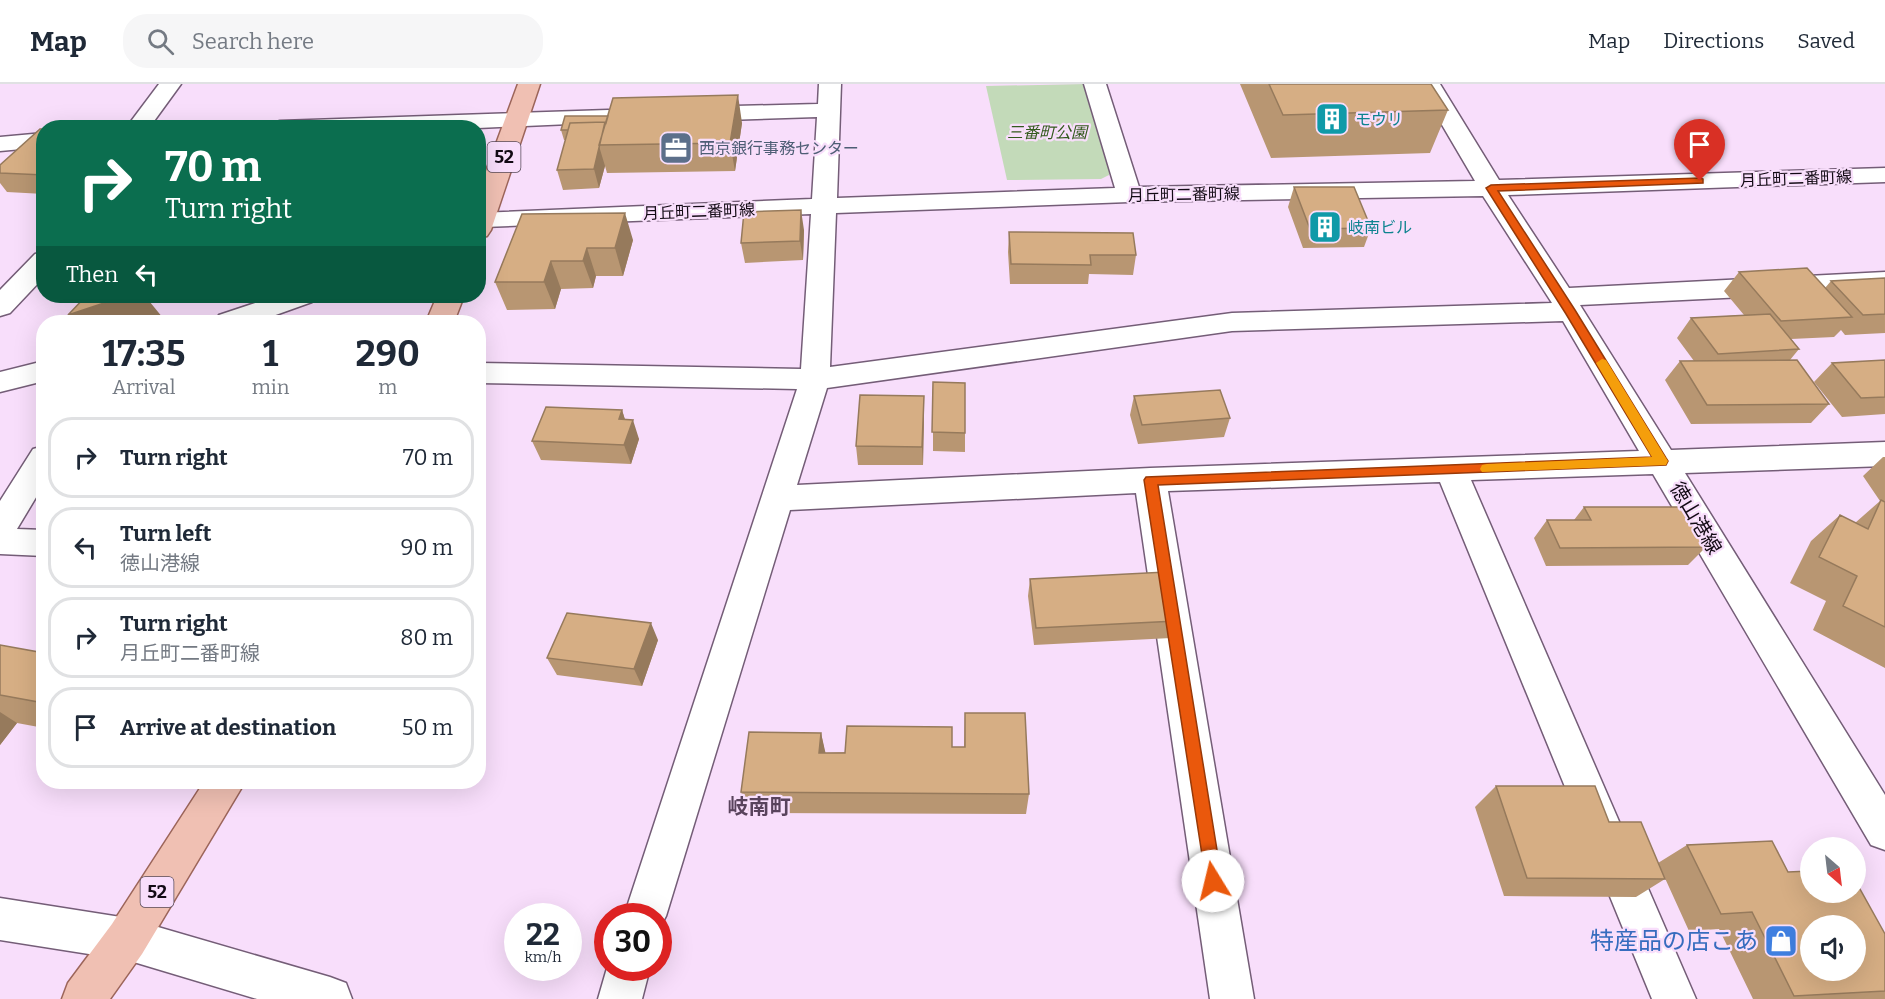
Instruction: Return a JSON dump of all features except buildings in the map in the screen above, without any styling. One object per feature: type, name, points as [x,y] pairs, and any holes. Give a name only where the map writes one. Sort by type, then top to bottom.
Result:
[{"type":"main road","name":"52","points":[[486,209],[529,84]]},
{"type":"main road","name":"52","points":[[84,999],[127,939],[222,789]]},
{"type":"street","points":[[143,120],[170,84]]},
{"type":"street","points":[[649,903],[815,379],[830,84]]},
{"type":"street","points":[[1095,84],[1129,195]]},
{"type":"street","name":"徳山港線","points":[[1429,84],[1491,188],[1566,304],[1885,831]]},
{"type":"street","points":[[679,115],[829,110]]},
{"type":"street","points":[[486,121],[632,116]]},
{"type":"street","points":[[0,144],[36,141]]},
{"type":"street","name":"月丘町二番町線","points":[[486,224],[1129,195],[1491,188],[1885,175]]},
{"type":"street","points":[[0,307],[36,269]]},
{"type":"street","points":[[486,373],[815,379],[1232,322],[1566,304],[1885,281]]},
{"type":"street","points":[[249,315],[282,303]]},
{"type":"street","points":[[0,382],[36,373]]},
{"type":"street","points":[[777,498],[1150,480],[1885,454]]},
{"type":"street","points":[[0,528],[36,470]]},
{"type":"street","points":[[1451,470],[1674,999]]},
{"type":"street","points":[[1150,480],[1232,999]]},
{"type":"street","points":[[0,541],[36,543]]},
{"type":"street","points":[[0,919],[127,939],[330,999]]},
{"type":"street","points":[[620,999],[625,981]]},
{"type":"green space","name":"三番町公園","points":[[1085,84],[1109,165],[1109,175],[1101,179],[1007,180],[986,86]]},
{"type":"slow traffic","points":[[1487,469],[1661,461],[1602,363]]},
{"type":"place","name":"モウリ","points":[[1332,119]]},
{"type":"place","name":"西京銀行事務センター","points":[[676,148]]},
{"type":"place","name":"岐南ビル","points":[[1325,227]]},
{"type":"place","name":"特産品の店こあ","points":[[1781,941]]},
{"type":"district","name":"岐南町","points":[[759,807]]},
{"type":"route","points":[[1213,881],[1150,480],[1661,461],[1571,312],[1491,188],[1700,181]]}]
